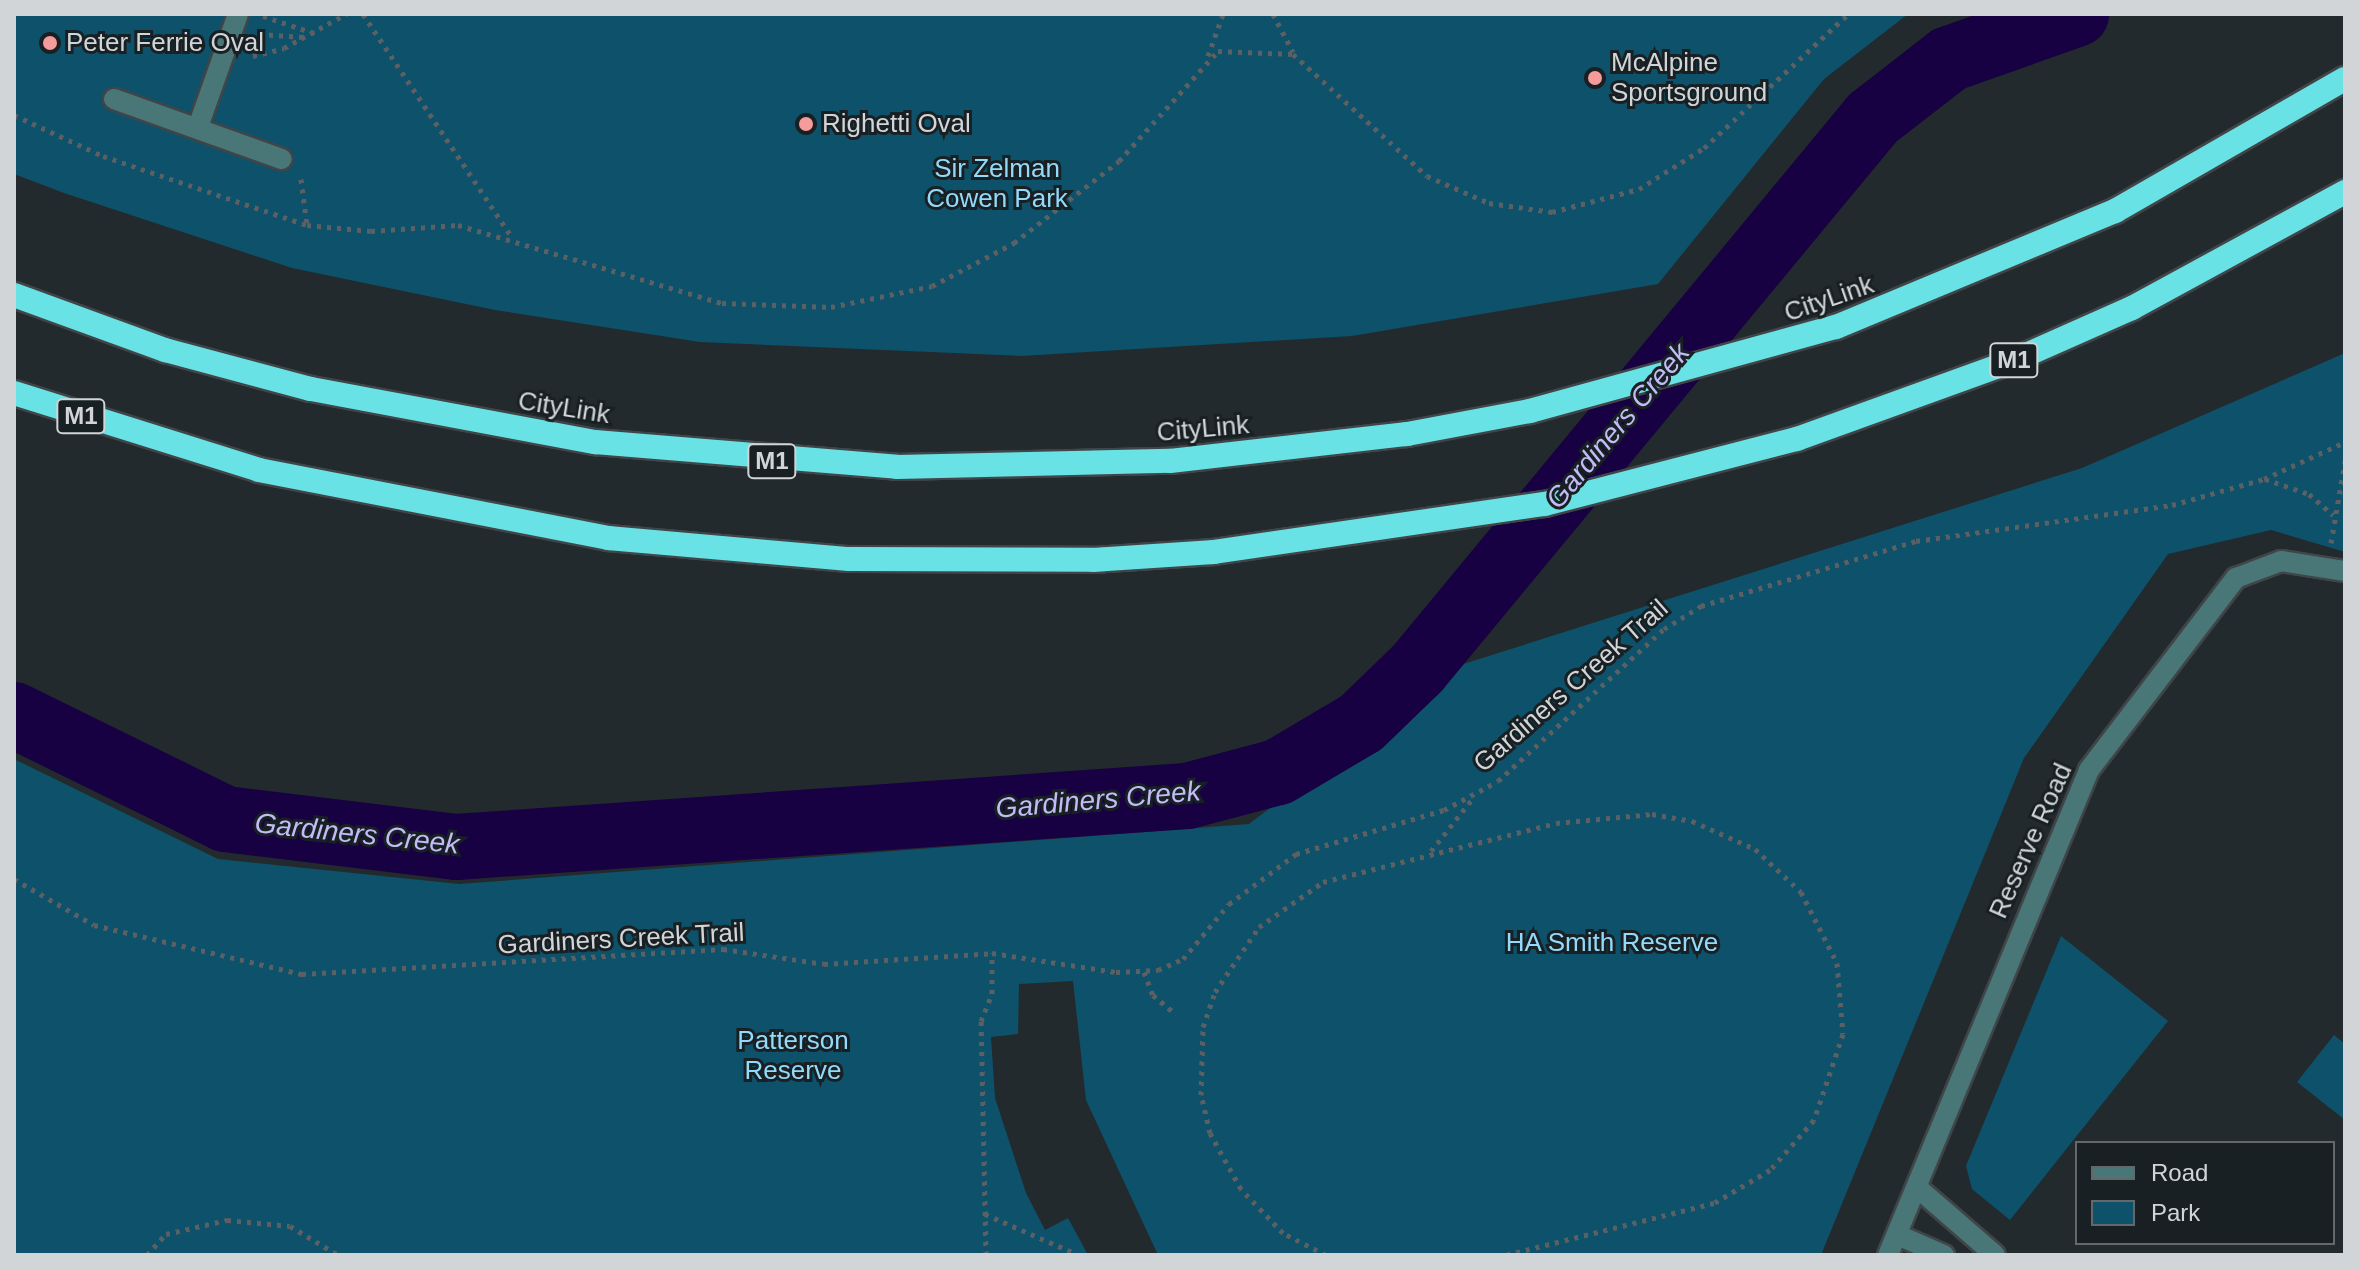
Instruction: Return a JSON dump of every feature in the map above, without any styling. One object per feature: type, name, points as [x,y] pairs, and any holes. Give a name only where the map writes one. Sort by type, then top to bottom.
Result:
[{"type":"highway","name":"CityLink","points":[[19,294],[165,350],[311,389],[595,442],[746,459],[897,467],[1170,461],[1407,434],[1530,411],[1760,351],[1921,296],[2101,218],[2345,79]]},
{"type":"highway","name":"M1","points":[[14,393],[148,438],[363,495],[488,520],[727,551],[1093,560],[1439,524],[1662,478],[1897,406],[2010,362],[2237,255],[2345,192]]},
{"type":"street","points":[[198,127],[238,14]]},
{"type":"street","points":[[114,99],[288,162]]},
{"type":"street","name":"Reserve Road","points":[[1888,1255],[1920,1190],[2074,799],[2110,739],[2236,578],[2281,561],[2343,572]]},
{"type":"street","points":[[1920,1190],[1995,1255]]},
{"type":"street","points":[[1900,1236],[1944,1255]]},
{"type":"path","points":[[256,14],[315,33]]},
{"type":"path","points":[[238,55],[257,56],[315,33],[346,14]]},
{"type":"path","points":[[363,14],[511,236]]},
{"type":"path","points":[[14,115],[103,156],[307,225],[371,231],[458,225],[511,236],[722,303],[831,307],[899,296],[969,269],[1070,204],[1160,118],[1208,57],[1223,14]]},
{"type":"path","points":[[1273,14],[1293,54],[1427,176],[1489,203],[1552,212],[1613,200],[1682,163],[1771,92],[1848,14]]},
{"type":"path","points":[[242,36],[304,37]]},
{"type":"path","points":[[1208,57],[1235,48],[1293,54]]},
{"type":"path","points":[[288,162],[307,198],[307,225]]},
{"type":"path","name":"Gardiners Creek Trail","points":[[14,879],[94,925],[302,974],[723,949],[839,965],[992,953],[1144,972],[1183,959],[1229,904],[1296,854],[1444,810],[1481,791],[1533,753],[1664,629],[1701,606],[1916,541],[2172,505],[2264,479],[2345,442]]},
{"type":"path","points":[[2331,542],[2345,461]]},
{"type":"path","points":[[2264,479],[2309,494],[2334,516]]},
{"type":"path","points":[[1429,853],[1481,791]]},
{"type":"path","points":[[1326,1255],[1261,1214],[1226,1169],[1201,1095],[1203,1027],[1232,960],[1291,902],[1323,882],[1429,853],[1602,815],[1692,821],[1755,849],[1801,892],[1837,963],[1843,997],[1829,1093],[1770,1170],[1674,1217],[1505,1255]]},
{"type":"path","points":[[986,1255],[981,1021],[992,994],[992,953]]},
{"type":"path","points":[[1144,972],[1153,995],[1176,1014]]},
{"type":"path","points":[[985,1214],[1079,1255]]},
{"type":"path","points":[[147,1255],[166,1234],[227,1220],[290,1226],[338,1255]]},
{"type":"green space","name":"Sir Zelman Cowen Park","points":[[14,14],[1908,14],[1824,79],[1658,284],[1352,336],[1021,356],[700,342],[495,310],[292,268],[64,193],[14,174]]},
{"type":"green space","points":[[2345,353],[2345,552],[2271,530],[2168,554],[2024,758],[1821,1255],[1158,1255],[1086,1100],[1073,981],[1019,984],[1018,1034],[991,1037],[995,1098],[1026,1193],[1045,1230],[1068,1218],[1088,1255],[14,1255],[14,759],[218,859],[459,884],[1249,824],[1454,667],[2082,468]]},
{"type":"green space","points":[[2061,936],[2168,1021],[2010,1220],[1972,1189],[1966,1166]]},
{"type":"green space","points":[[2334,1035],[2345,1044],[2345,1120],[2297,1082]]},
{"type":"waterway","name":"Gardiners Creek","points":[[14,715],[225,819],[456,847],[1187,796],[1278,772],[1361,723],[1417,669],[1873,118],[1949,59],[2076,14]]},
{"type":"place","name":"Peter Ferrie Oval","points":[[50,43]]},
{"type":"place","name":"McAlpine Sportsground","points":[[1595,78]]},
{"type":"place","name":"Righetti Oval","points":[[806,124]]},
{"type":"park label","name":"HA Smith Reserve","points":[[1612,943]]},
{"type":"park label","name":"Patterson Reserve","points":[[793,1056]]}]
